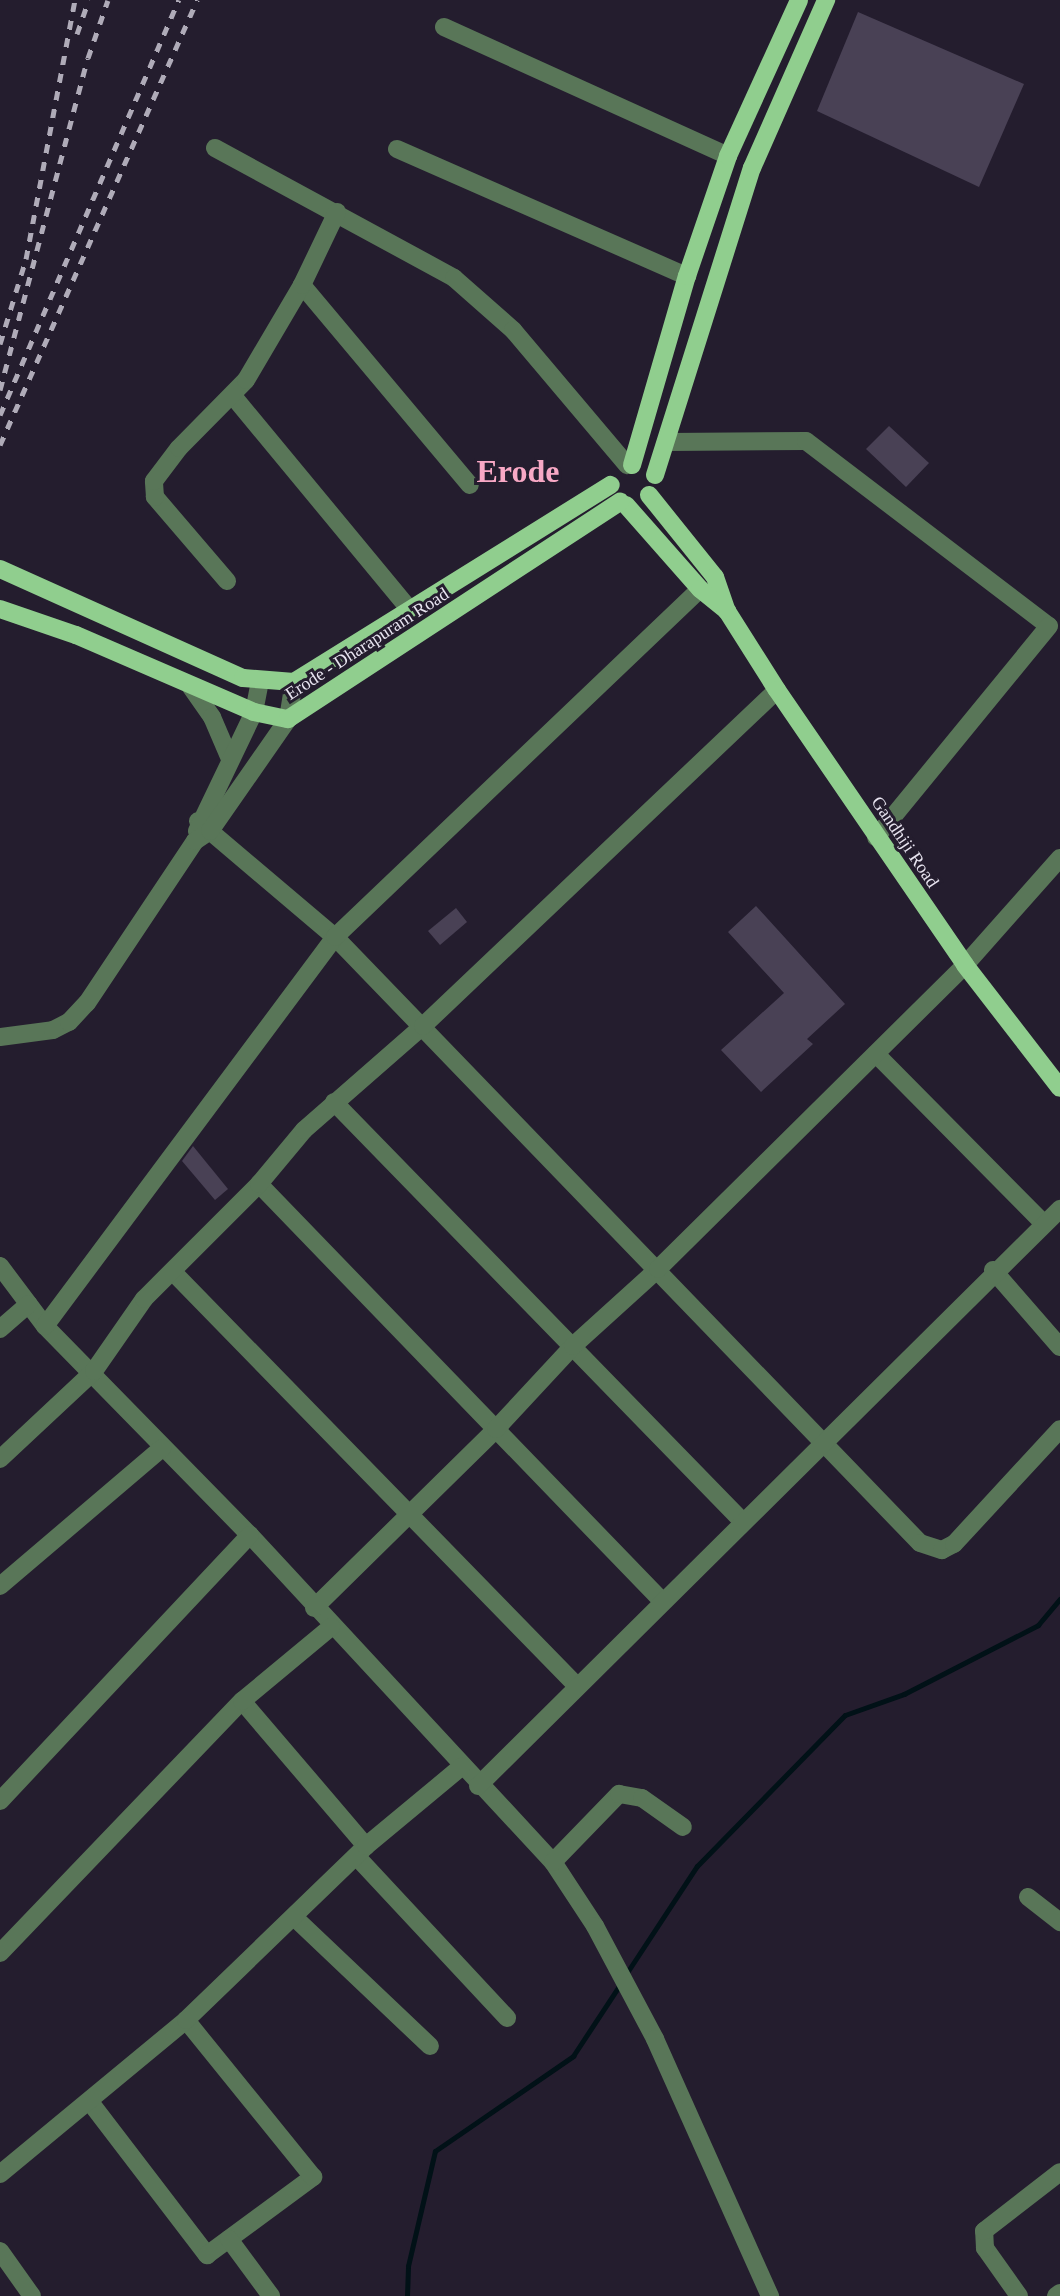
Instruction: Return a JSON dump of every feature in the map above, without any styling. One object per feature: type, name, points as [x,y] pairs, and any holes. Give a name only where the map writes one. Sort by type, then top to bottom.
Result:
[{"type":"main road","points":[[655,475],[646,463],[630,465],[687,276],[731,150],[799,0]]},
{"type":"main road","points":[[649,495],[759,151],[826,0]]},
{"type":"main road","points":[[731,150],[759,151]]},
{"type":"main road","name":"Erode - Dharapuram Road","points":[[0,569],[243,678],[295,682],[611,485],[616,472],[630,465]]},
{"type":"main road","points":[[611,485],[623,503]]},
{"type":"main road","name":"Erode - Dharapuram Road","points":[[0,609],[76,635],[254,712],[288,719],[623,503],[639,504],[649,495]]},
{"type":"main road","name":"Gandhiji Road","points":[[649,495],[715,577],[727,611],[876,837],[965,965],[1060,1087]]},
{"type":"main road","name":"Gandhiji Road","points":[[623,503],[700,589],[727,611]]},
{"type":"street","points":[[444,27],[731,150]]},
{"type":"street","points":[[215,148],[441,270],[513,330],[630,465]]},
{"type":"street","points":[[397,149],[687,276]]},
{"type":"street","points":[[227,581],[162,506],[153,490],[158,474],[173,455],[233,396],[302,285],[337,212]]},
{"type":"street","points":[[302,285],[470,485]]},
{"type":"street","points":[[233,396],[411,611]]},
{"type":"street","points":[[668,442],[806,441],[1049,626],[876,837]]},
{"type":"street","points":[[45,1326],[335,937],[700,589]]},
{"type":"street","points":[[201,831],[230,760],[254,712],[260,681]]},
{"type":"street","points":[[0,1037],[53,1030],[69,1022],[87,1003],[201,831],[288,719],[295,682]]},
{"type":"street","points":[[191,687],[212,717],[230,760]]},
{"type":"street","points":[[0,1459],[94,1371],[144,1299],[259,1184],[334,1102],[423,1026],[777,690]]},
{"type":"street","points":[[201,831],[335,937],[920,1542],[942,1550],[954,1545],[1060,1429]]},
{"type":"street","points":[[314,1608],[496,1429],[573,1346],[658,1269],[1053,881],[1060,858]]},
{"type":"street","points":[[876,1054],[1044,1224]]},
{"type":"street","points":[[334,1102],[742,1521]]},
{"type":"street","points":[[259,1184],[663,1602]]},
{"type":"street","points":[[478,1786],[742,1521],[825,1442],[993,1270],[1060,1209]]},
{"type":"street","points":[[0,1266],[45,1326],[94,1371],[162,1448],[250,1535],[331,1627],[553,1863],[594,1926],[655,2039],[770,2296]]},
{"type":"street","points":[[993,1270],[1060,1347]]},
{"type":"street","points":[[173,1272],[408,1516],[577,1686]]},
{"type":"street","points":[[0,1329],[29,1304]]},
{"type":"street","points":[[0,1586],[162,1448]]},
{"type":"street","points":[[0,1801],[250,1535]]},
{"type":"street","points":[[0,1953],[242,1700],[331,1627]]},
{"type":"street","points":[[242,1700],[361,1852],[507,2018]]},
{"type":"street","points":[[0,2174],[186,2020],[361,1852],[461,1767]]},
{"type":"street","points":[[553,1863],[619,1794],[642,1798],[683,1827]]},
{"type":"street","points":[[1028,1898],[1060,1922]]},
{"type":"street","points":[[295,1918],[430,2046]]},
{"type":"street","points":[[90,2102],[207,2255],[313,2177],[186,2020]]},
{"type":"street","points":[[1019,2296],[985,2248],[984,2231],[1060,2172]]},
{"type":"street","points":[[229,2239],[271,2296]]},
{"type":"street","points":[[0,2251],[33,2296]]},
{"type":"building","points":[[858,12],[1024,84],[979,187],[817,111]]},
{"type":"building","points":[[889,426],[929,463],[906,487],[866,449]]},
{"type":"building","points":[[756,906],[845,1004],[807,1039],[813,1044],[761,1092],[721,1050],[784,993],[728,932]]},
{"type":"building","points":[[456,908],[467,922],[440,945],[428,931]]},
{"type":"building","points":[[193,1146],[228,1189],[215,1200],[182,1161]]},
{"type":"waterway","points":[[626,1974],[697,1866],[845,1715],[904,1694],[1038,1625],[1060,1599]]},
{"type":"waterway","points":[[407,2296],[408,2266],[435,2151],[573,2056],[621,1983]]},
{"type":"railway","points":[[0,344],[26,259],[75,0]]},
{"type":"railway","points":[[77,34],[89,0]]},
{"type":"railway","points":[[0,390],[88,58],[108,0]]},
{"type":"railway","points":[[0,415],[179,0]]},
{"type":"railway","points":[[0,445],[197,0]]},
{"type":"district","name":"Erode","points":[[518,471]]}]
